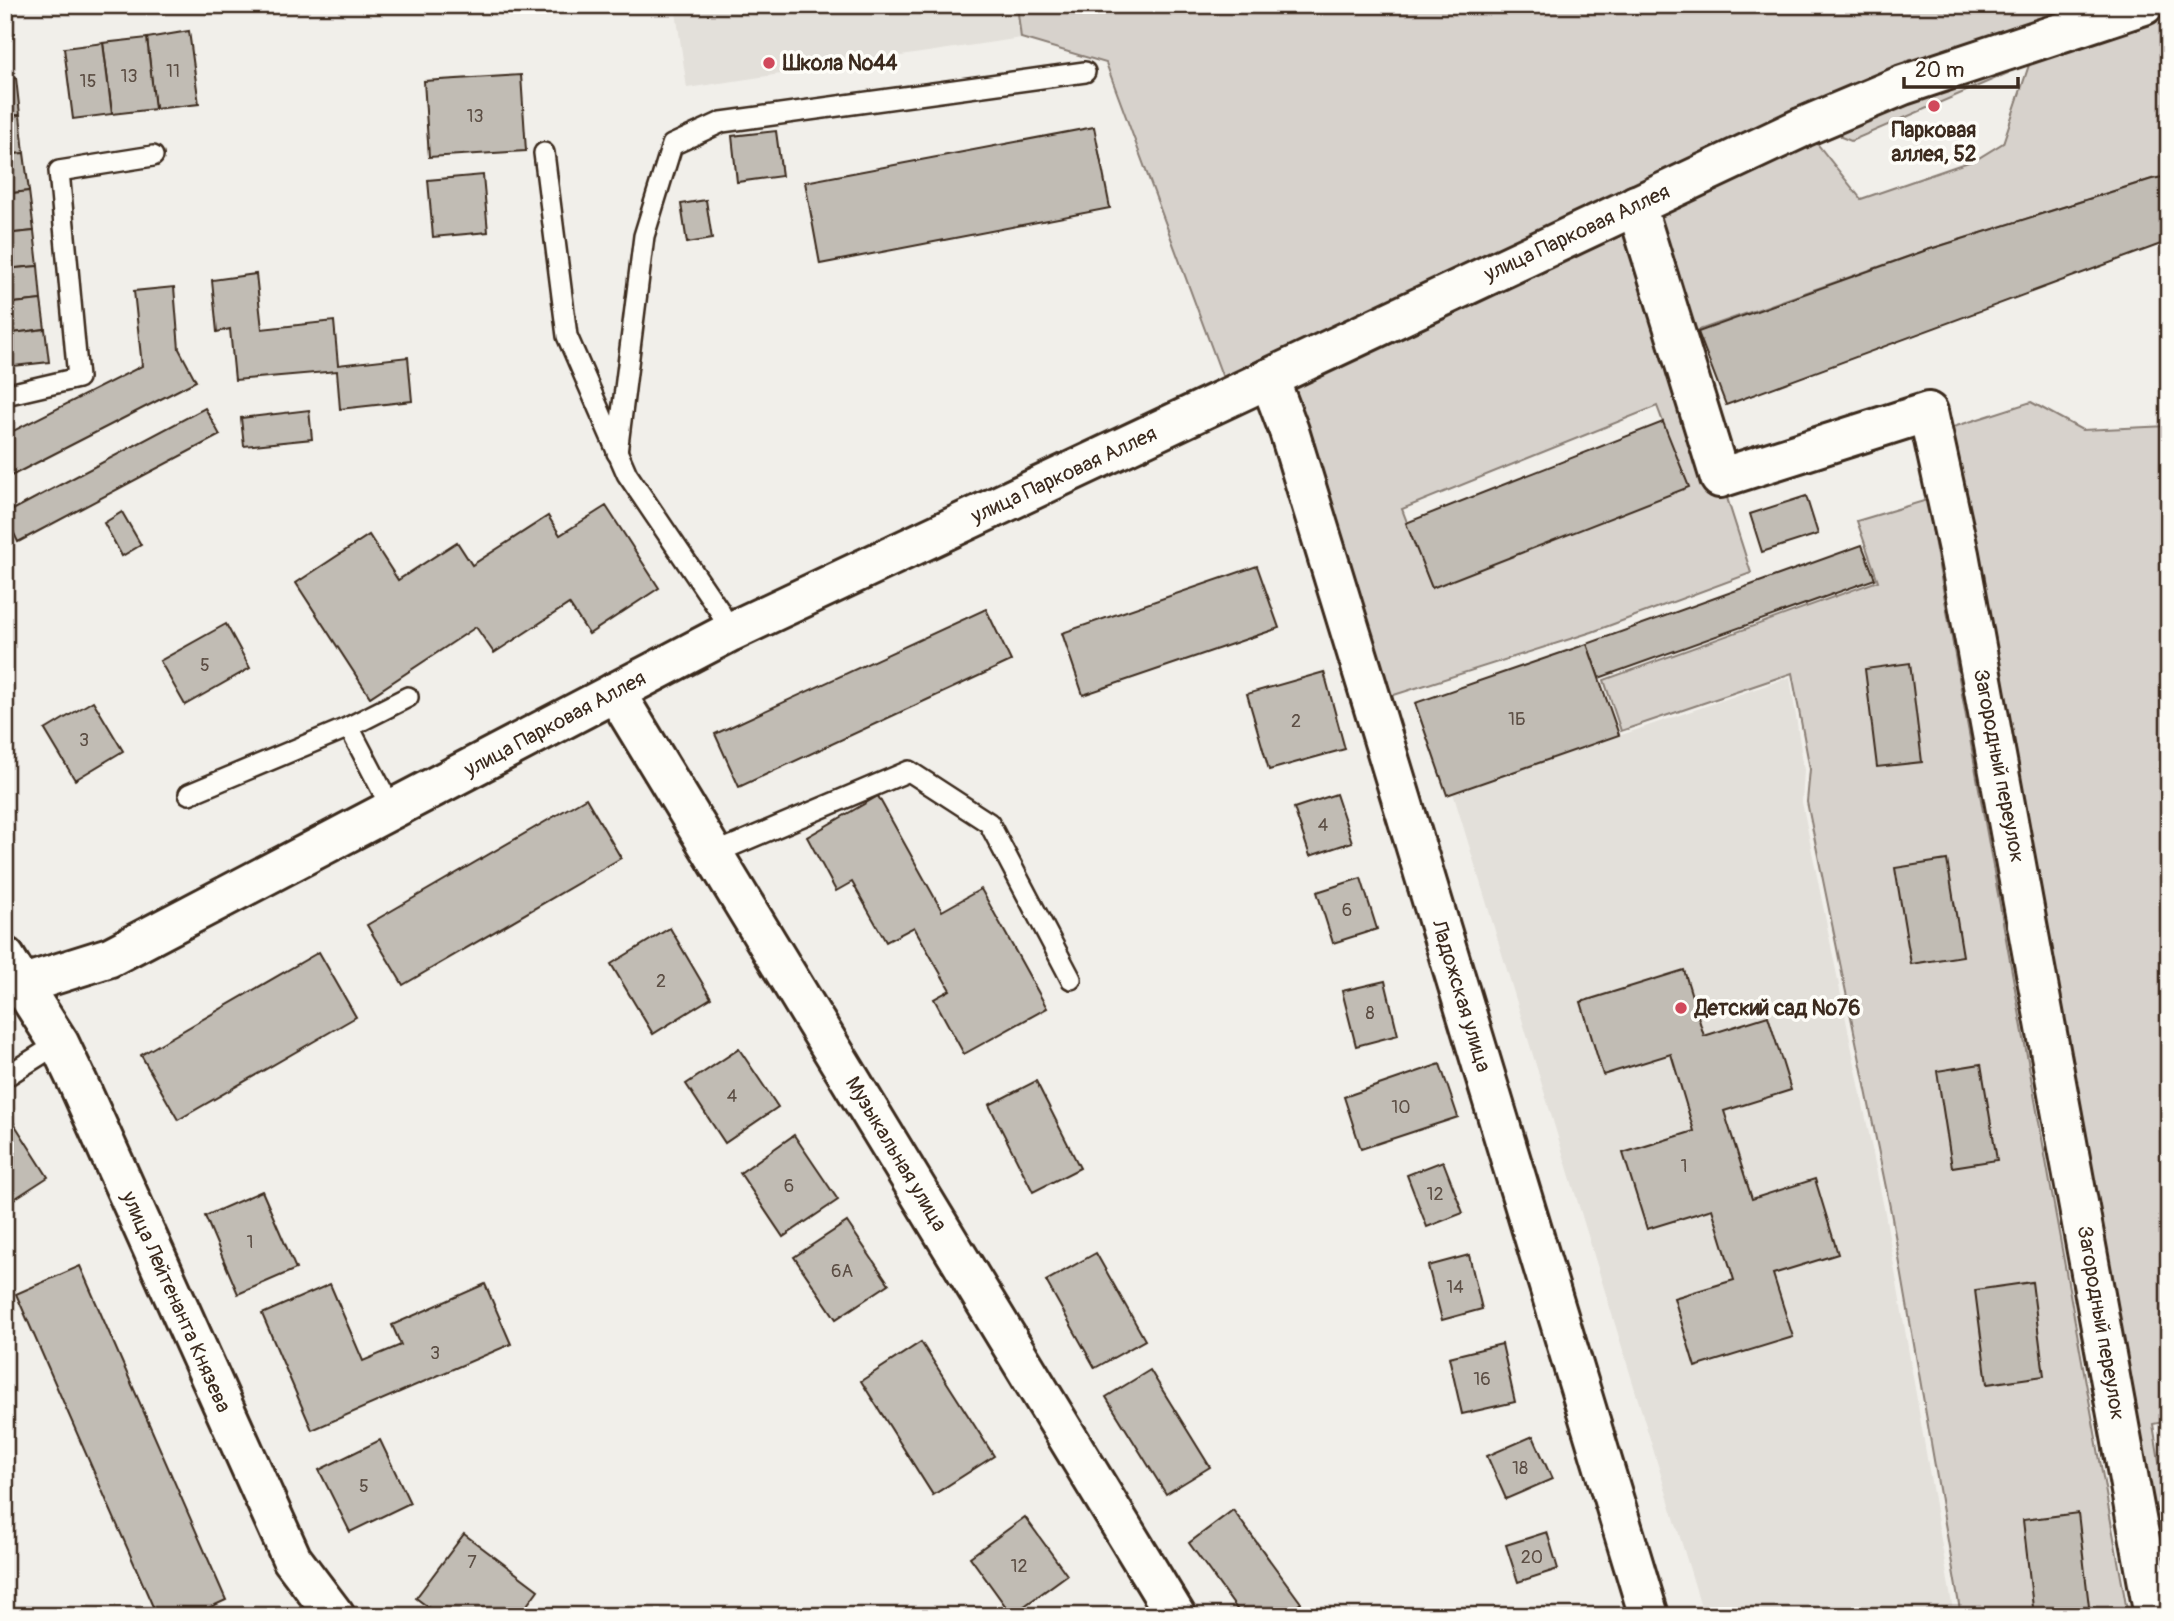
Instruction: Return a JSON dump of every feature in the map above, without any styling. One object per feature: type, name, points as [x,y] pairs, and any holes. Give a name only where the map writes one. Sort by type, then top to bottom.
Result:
[{"type":"street","name":"улица Парковая Аллея","points":[[11,978],[110,957],[730,632],[1803,127],[1903,85],[2144,5]]},
{"type":"street","name":"Загородный переулок","points":[[1636,205],[1720,478],[1928,412],[1962,567],[2154,1616]]},
{"type":"street","name":"Ладожская улица","points":[[1269,378],[1289,432],[1372,702],[1649,1616]]},
{"type":"street","name":"Музыкальная улица","points":[[615,692],[1176,1616]]},
{"type":"street","name":"улица Лейтенанта Князева","points":[[11,978],[59,1043],[292,1559],[335,1616]]},
{"type":"lane","points":[[617,453],[644,236],[673,145],[722,122],[1085,72]]},
{"type":"lane","points":[[544,153],[567,336],[627,474],[719,610],[730,632]]},
{"type":"lane","points":[[5,396],[78,378],[59,171],[153,156]]},
{"type":"lane","points":[[189,793],[349,727],[408,697]]},
{"type":"lane","points":[[349,727],[394,808]]},
{"type":"lane","points":[[713,854],[909,771],[989,823],[1070,979]]},
{"type":"lane","points":[[5,1077],[59,1043]]},
{"type":"shaded area","name":"Школа №44","points":[[675,5],[1017,5],[1021,38],[687,88]]},
{"type":"shaded area","points":[[1017,5],[2169,5],[2169,176],[2152,179],[1924,251],[1676,338],[1751,573],[1592,632],[1372,702],[1269,379],[1230,397],[1106,63],[1021,38]],"holes":[[[2037,41],[2003,143],[1977,159],[1861,199],[1804,127]],[[1657,406],[1663,422],[1432,588],[1402,509]]]},
{"type":"shaded area","points":[[2010,64],[2008,73],[1851,141],[1841,137],[1840,128]]},
{"type":"shaded area","points":[[2031,402],[2082,430],[2168,426],[2169,1421],[2153,1424],[2169,1523],[2169,1606],[1944,430]]},
{"type":"shaded area","points":[[1927,500],[2128,1616],[1961,1616],[1891,1212],[1807,802],[1810,769],[1792,673],[1621,731],[1604,680],[1878,581],[1857,521]]},
{"type":"shaded area","name":"Детский сад №76","points":[[1790,677],[1804,770],[1802,802],[1885,1213],[1954,1616],[1704,1616],[1453,793]]},
{"type":"building","points":[[189,31],[199,104],[155,109],[147,38]]},
{"type":"building","points":[[147,38],[155,109],[112,114],[103,43]]},
{"type":"building","points":[[103,43],[112,114],[73,119],[64,48]]},
{"type":"building","points":[[521,75],[526,151],[429,157],[424,81]]},
{"type":"building","points":[[16,78],[20,115],[5,117],[5,80]]},
{"type":"building","points":[[20,115],[24,153],[5,155],[5,117]]},
{"type":"building","points":[[1094,127],[1110,208],[820,264],[805,182]]},
{"type":"building","points":[[776,131],[782,176],[737,182],[732,136]]},
{"type":"building","points":[[24,153],[29,191],[5,194],[5,155]]},
{"type":"building","points":[[483,175],[488,232],[433,237],[428,180]]},
{"type":"building","points":[[2169,176],[2169,241],[1726,405],[1698,332],[1924,251],[2152,179]]},
{"type":"building","points":[[29,191],[34,231],[5,234],[5,194]]},
{"type":"building","points":[[706,200],[712,239],[687,243],[681,204]]},
{"type":"building","points":[[34,231],[38,266],[5,269],[5,234]]},
{"type":"building","points":[[38,266],[41,300],[5,304],[5,269]]},
{"type":"building","points":[[256,274],[262,329],[334,321],[338,365],[408,357],[412,401],[340,409],[337,371],[235,380],[230,329],[217,332],[212,280]]},
{"type":"building","points":[[174,287],[179,349],[196,381],[5,479],[5,435],[142,366],[134,291]]},
{"type":"building","points":[[41,300],[45,329],[5,334],[5,304]]},
{"type":"building","points":[[45,329],[49,362],[5,367],[5,334]]},
{"type":"building","points":[[205,408],[220,435],[18,542],[5,514]]},
{"type":"building","points":[[309,410],[312,439],[244,446],[241,418]]},
{"type":"building","points":[[1663,422],[1689,487],[1432,588],[1406,523]]},
{"type":"building","points":[[1806,496],[1818,534],[1762,552],[1750,514]]},
{"type":"building","points":[[606,506],[659,588],[589,634],[569,604],[494,653],[476,627],[370,697],[296,583],[369,535],[398,580],[457,542],[472,565],[548,516],[560,535]]},
{"type":"building","points":[[122,512],[141,545],[122,556],[104,523]]},
{"type":"building","points":[[1862,545],[1875,579],[1599,678],[1587,644]]},
{"type":"building","points":[[1257,566],[1279,628],[1083,695],[1062,633]]},
{"type":"building","points":[[986,609],[1011,661],[739,787],[715,734]]},
{"type":"building","points":[[226,624],[250,668],[185,705],[160,661]]},
{"type":"building","points":[[1587,644],[1619,735],[1447,795],[1415,703]]},
{"type":"building","points":[[1910,663],[1922,762],[1877,767],[1865,669]]},
{"type":"building","points":[[1324,672],[1345,749],[1269,770],[1247,694]]},
{"type":"building","points":[[93,701],[123,751],[75,780],[45,730]]},
{"type":"building","points":[[1336,794],[1352,842],[1310,856],[1294,808]]},
{"type":"building","points":[[878,796],[942,911],[981,889],[1047,1008],[964,1054],[934,999],[950,990],[914,927],[886,942],[852,882],[836,891],[807,837]]},
{"type":"building","points":[[586,798],[621,858],[403,985],[367,925]]},
{"type":"building","points":[[1947,860],[1963,956],[1911,964],[1895,868]]},
{"type":"building","points":[[1361,878],[1377,929],[1333,943],[1317,892]]},
{"type":"building","points":[[670,928],[711,998],[653,1034],[611,964]]},
{"type":"building","points":[[319,952],[356,1017],[178,1120],[141,1055]]},
{"type":"building","points":[[1684,970],[1704,1036],[1768,1016],[1791,1090],[1724,1111],[1752,1199],[1815,1179],[1838,1254],[1773,1274],[1793,1337],[1695,1367],[1674,1298],[1734,1280],[1712,1209],[1647,1229],[1623,1153],[1694,1131],[1671,1054],[1603,1075],[1581,1002]]},
{"type":"building","points":[[1385,981],[1398,1035],[1356,1046],[1342,991]]},
{"type":"building","points":[[739,1049],[778,1107],[725,1143],[686,1084]]},
{"type":"building","points":[[1440,1064],[1458,1117],[1361,1149],[1344,1097]]},
{"type":"building","points":[[1981,1064],[1997,1160],[1952,1167],[1937,1071]]},
{"type":"building","points":[[1036,1081],[1080,1168],[1033,1192],[989,1105]]},
{"type":"building","points":[[5,1111],[48,1177],[5,1205]]},
{"type":"building","points":[[794,1135],[838,1200],[783,1237],[740,1173]]},
{"type":"building","points":[[1443,1161],[1463,1213],[1427,1227],[1407,1175]]},
{"type":"building","points":[[262,1191],[296,1269],[238,1294],[205,1216]]},
{"type":"building","points":[[847,1222],[889,1284],[836,1319],[794,1257]]},
{"type":"building","points":[[1096,1253],[1145,1340],[1095,1368],[1046,1281]]},
{"type":"building","points":[[1469,1255],[1482,1309],[1442,1320],[1428,1266]]},
{"type":"building","points":[[80,1266],[226,1600],[191,1616],[157,1616],[16,1294]]},
{"type":"building","points":[[2032,1282],[2044,1376],[1987,1384],[1975,1290]]},
{"type":"building","points":[[330,1284],[363,1361],[401,1345],[392,1325],[485,1284],[511,1344],[312,1430],[262,1314]]},
{"type":"building","points":[[921,1342],[994,1456],[933,1495],[861,1381]]},
{"type":"building","points":[[1502,1344],[1515,1402],[1462,1414],[1449,1357]]},
{"type":"building","points":[[1150,1370],[1210,1467],[1166,1494],[1106,1397]]},
{"type":"building","points":[[2164,1384],[2169,1384],[2169,1410],[2168,1410]]},
{"type":"building","points":[[1533,1436],[1552,1479],[1506,1499],[1487,1456]]},
{"type":"building","points":[[380,1440],[410,1503],[350,1532],[319,1470]]},
{"type":"building","points":[[1233,1510],[1301,1603],[1283,1616],[1242,1616],[1189,1543]]},
{"type":"building","points":[[2078,1513],[2090,1615],[2034,1616],[2023,1520]]},
{"type":"building","points":[[1025,1517],[1067,1575],[1012,1615],[970,1557]]},
{"type":"building","points":[[1547,1532],[1558,1569],[1518,1582],[1506,1545]]},
{"type":"building","points":[[464,1534],[538,1590],[519,1616],[440,1616],[416,1598]]},
{"type":"place","name":"Школа №44","points":[[769,63]]},
{"type":"place","name":"Парковая аллея, 52","points":[[1934,106]]},
{"type":"place","name":"Детский сад №76","points":[[1681,1008]]}]
